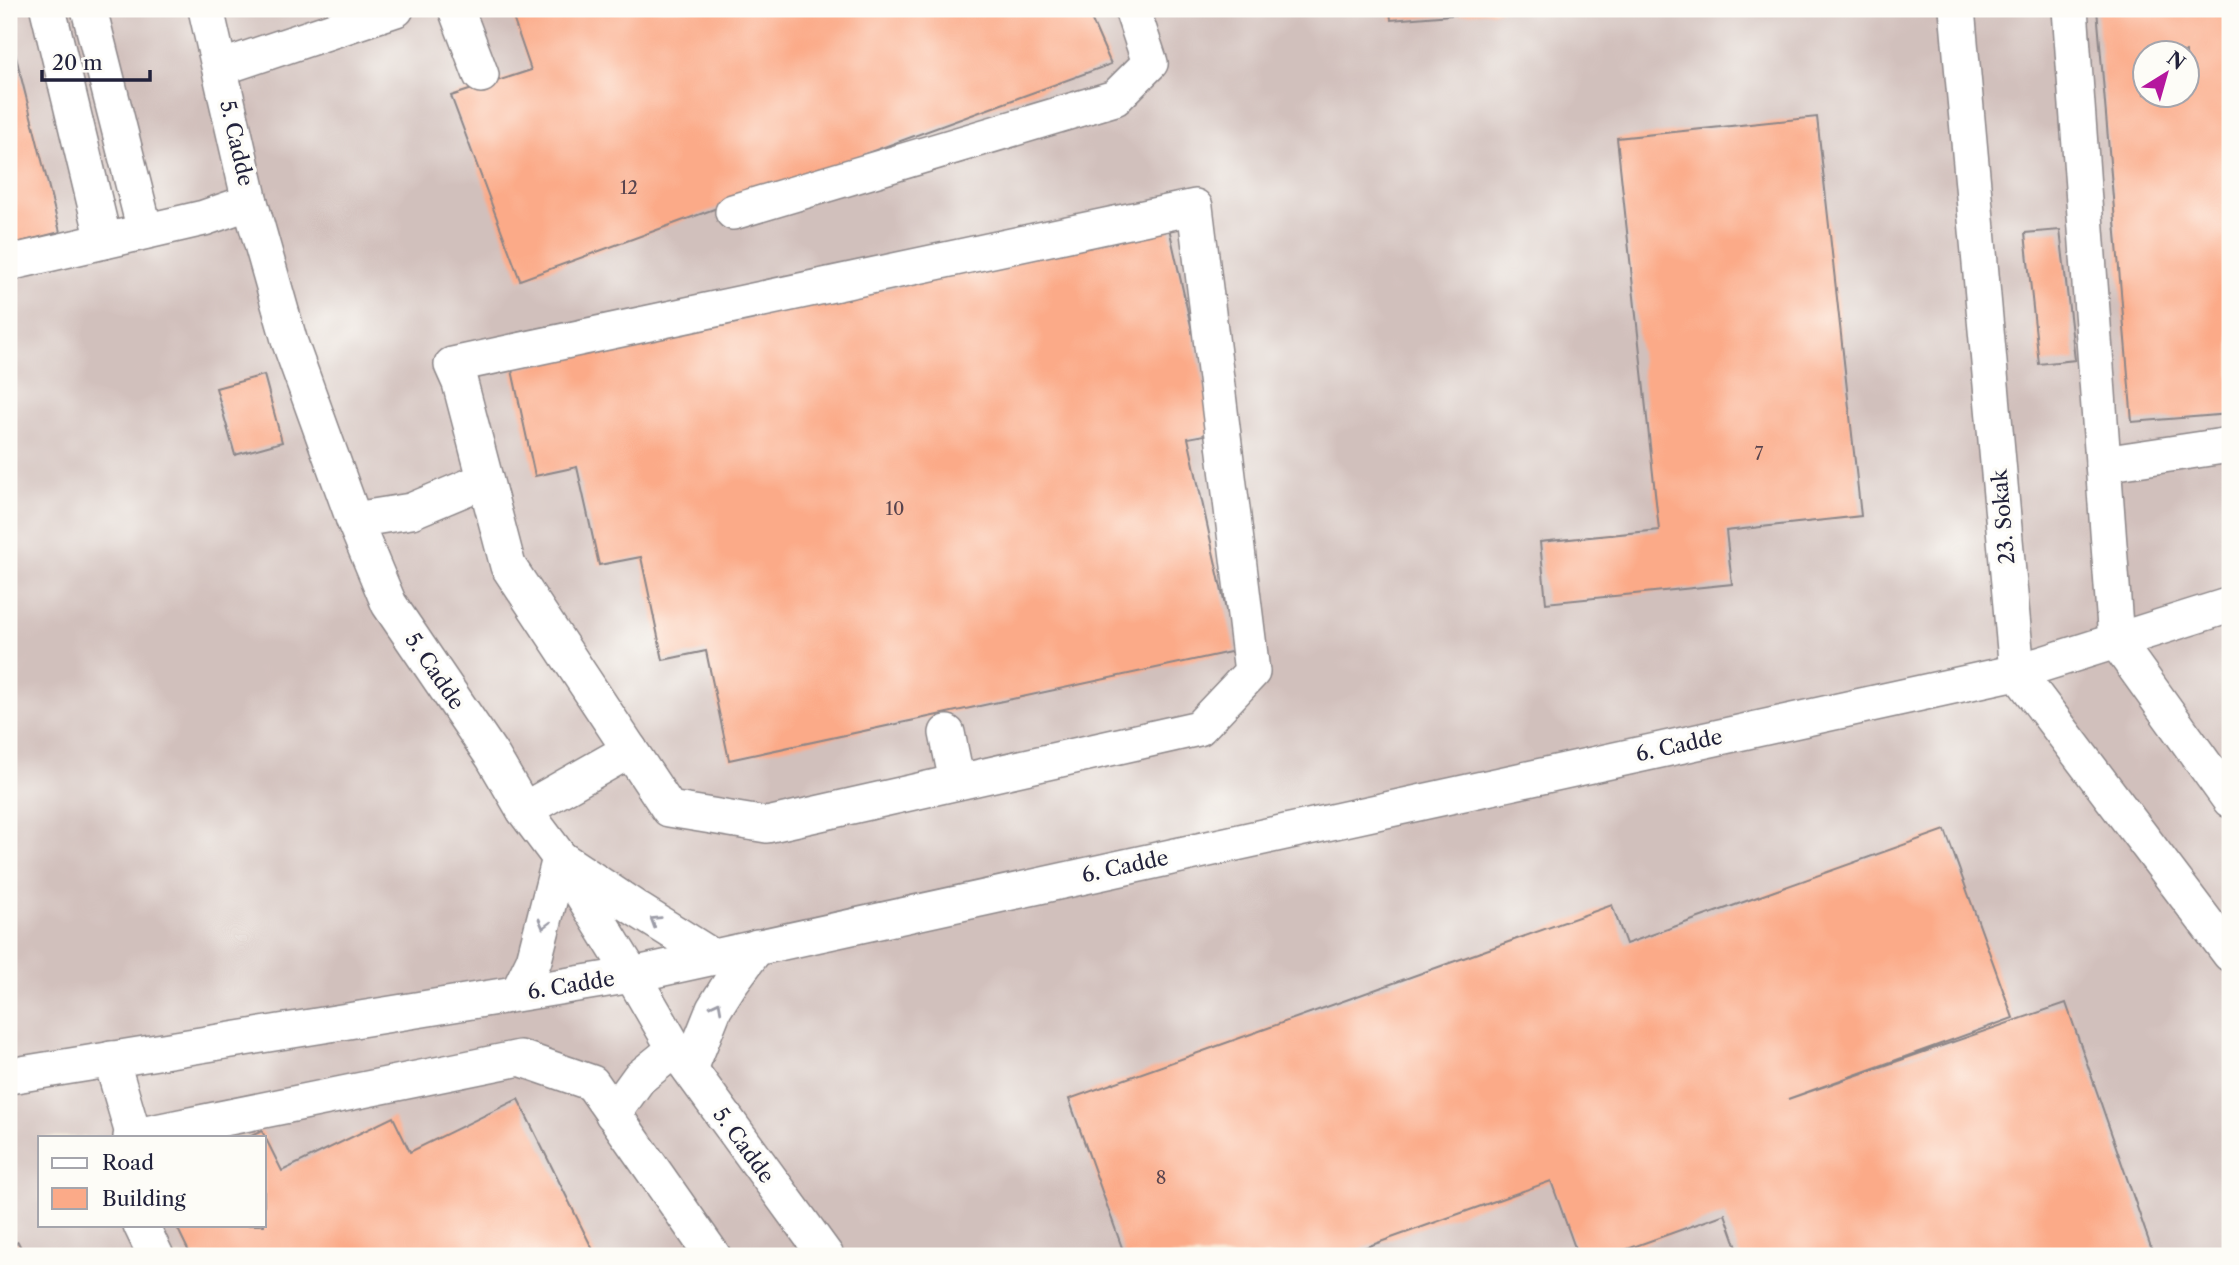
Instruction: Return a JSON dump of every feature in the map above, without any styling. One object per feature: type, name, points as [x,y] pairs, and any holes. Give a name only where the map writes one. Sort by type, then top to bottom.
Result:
[{"type":"street","points":[[48,9],[104,241]]},
{"type":"street","points":[[89,9],[145,231]]},
{"type":"street","name":"5. Cadde","points":[[206,9],[250,202],[290,343],[354,520],[389,604],[493,757],[524,810],[560,858],[682,1059],[826,1256]]},
{"type":"street","points":[[220,68],[396,9]]},
{"type":"street","points":[[456,9],[481,75]]},
{"type":"street","points":[[733,212],[1115,98],[1150,63],[1132,9]]},
{"type":"street","name":"23. Sokak","points":[[1957,9],[2017,672]]},
{"type":"street","points":[[2070,9],[2116,641],[2227,788]]},
{"type":"street","points":[[9,263],[204,218],[250,202]]},
{"type":"street","points":[[1195,206],[1252,672],[1199,728],[767,825],[669,808],[508,566],[485,480],[460,383],[452,365],[1195,206]]},
{"type":"street","points":[[2103,464],[2230,445]]},
{"type":"street","points":[[354,520],[411,511],[485,480]]},
{"type":"street","name":"6. Cadde","points":[[9,1076],[632,975],[2017,672],[2230,605]]},
{"type":"street","points":[[2017,672],[2230,954]]},
{"type":"street","points":[[947,733],[957,782]]},
{"type":"street","points":[[524,810],[629,750]]},
{"type":"street","points":[[518,993],[534,960],[560,858],[713,957]]},
{"type":"street","points":[[613,1114],[639,1078],[682,1059],[731,982],[757,947]]},
{"type":"street","points":[[137,1136],[520,1058],[592,1083],[713,1256]]},
{"type":"street","points":[[111,1059],[132,1136]]},
{"type":"street","points":[[141,1226],[156,1256]]},
{"type":"shaded area","points":[[9,9],[2230,9],[2230,1256],[9,1256]]},
{"type":"building","points":[[510,9],[1087,9],[1111,64],[520,280],[451,96],[531,70]]},
{"type":"building","points":[[1390,9],[1499,9],[1499,11],[1391,20]]},
{"type":"building","points":[[2097,9],[2230,9],[2230,414],[2132,422]]},
{"type":"building","points":[[9,29],[60,232],[9,245]]},
{"type":"building","points":[[1817,117],[1861,516],[1726,531],[1732,584],[1546,603],[1540,542],[1659,530],[1617,138]]},
{"type":"building","points":[[1169,228],[1215,433],[1188,438],[1235,651],[729,760],[706,651],[663,660],[641,557],[599,565],[577,467],[535,476],[512,370]]},
{"type":"building","points":[[2060,230],[2075,360],[2039,364],[2025,233]]},
{"type":"building","points":[[264,375],[282,442],[235,455],[216,388]]},
{"type":"building","points":[[1945,830],[2013,1018],[1788,1099],[2066,1003],[2154,1256],[1740,1256],[1725,1214],[1608,1256],[1578,1256],[1551,1181],[1341,1256],[1125,1256],[1069,1099],[1612,905],[1626,944]]},
{"type":"building","points":[[518,1099],[596,1256],[191,1256],[176,1226],[266,1226],[266,1139],[282,1171],[393,1117],[410,1152]]},
{"type":"building","points":[[262,1131],[264,1136],[251,1136]]},
{"type":"building","points":[[18,1242],[25,1256],[9,1256],[9,1247]]}]
